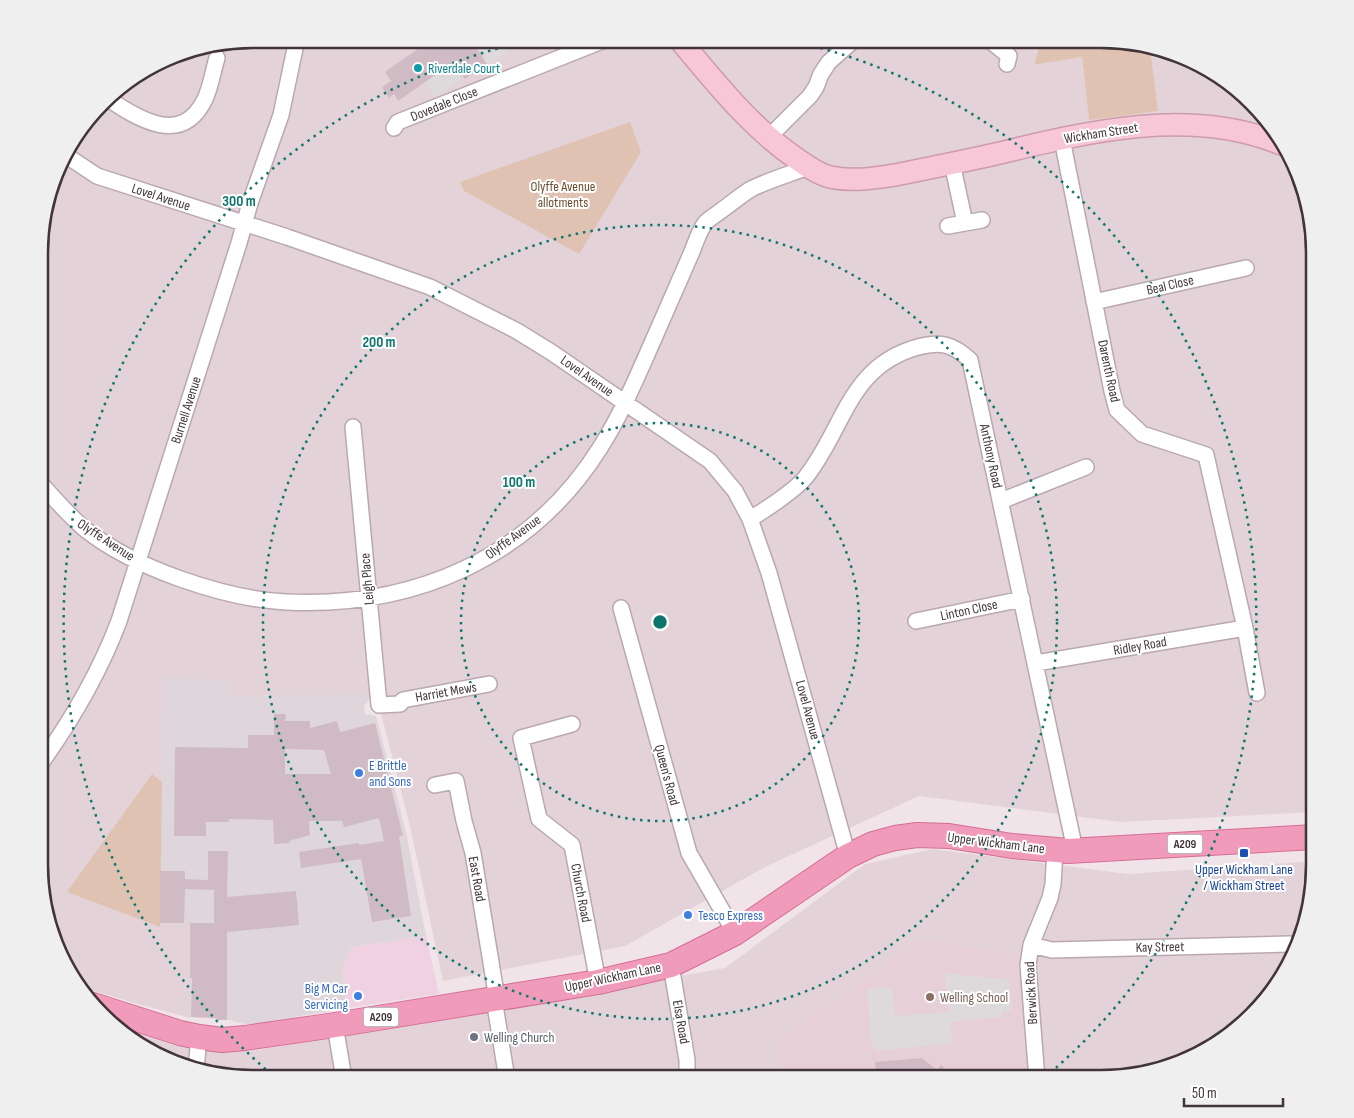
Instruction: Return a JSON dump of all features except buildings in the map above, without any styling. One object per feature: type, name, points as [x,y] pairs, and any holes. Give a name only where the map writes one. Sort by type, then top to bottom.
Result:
[{"type":"main road","name":"Upper Wickham Lane","points":[[117,1020],[199,1037],[222,1040],[245,1038],[598,982],[671,965],[735,933],[848,856],[873,844],[895,838],[917,835],[949,836],[1012,846],[1065,850],[1306,837]]},
{"type":"street","name":"Burnell Avenue","points":[[48,754],[67,727],[106,655],[139,561],[244,223],[281,115],[295,48]]},
{"type":"street","name":"Dovedale Close","points":[[394,128],[398,122],[584,48]]},
{"type":"street","name":"Wickham Street","points":[[691,48],[721,90],[768,138],[808,167],[828,176],[853,179],[895,175],[1131,126],[1219,128],[1247,132],[1274,142]]},
{"type":"street","points":[[768,138],[810,96],[829,62],[845,48]]},
{"type":"street","points":[[999,48],[1009,56],[1007,64]]},
{"type":"street","points":[[113,102],[146,120],[168,127],[178,125],[193,117],[203,102],[217,58]]},
{"type":"street","name":"Darenth Road","points":[[1062,139],[1117,410],[1142,434],[1206,455],[1245,628],[1257,693]]},
{"type":"street","name":"Lovel Avenue","points":[[71,158],[97,176],[244,223],[430,287],[517,330],[710,461],[735,491],[750,520],[779,602],[848,856]]},
{"type":"street","points":[[952,164],[965,223]]},
{"type":"street","name":"Olyffe Avenue","points":[[48,492],[63,509],[87,530],[114,548],[180,578],[231,595],[268,601],[316,603],[370,599],[425,585],[454,574],[496,552],[528,529],[554,506],[599,450],[626,403],[704,223],[751,189],[808,167]]},
{"type":"street","points":[[948,226],[982,220]]},
{"type":"street","name":"Beal Close","points":[[1094,302],[1246,268]]},
{"type":"street","name":"Anthony Road","points":[[750,520],[804,480],[824,449],[858,386],[872,372],[891,358],[910,349],[932,344],[947,345],[960,351],[970,360],[1036,663],[1065,850]]},
{"type":"street","name":"Leigh Place","points":[[353,427],[379,704],[400,704],[403,700]]},
{"type":"street","points":[[1001,502],[1086,467]]},
{"type":"street","name":"Linton Close","points":[[916,621],[1022,599]]},
{"type":"street","name":"Queen's Road","points":[[622,608],[689,853],[735,933]]},
{"type":"street","name":"Ridley Road","points":[[1036,663],[1245,628]]},
{"type":"street","name":"Harriet Mews","points":[[403,700],[489,684]]},
{"type":"street","name":"Church Road","points":[[572,724],[521,738],[539,819],[572,845],[598,982]]},
{"type":"street","name":"East Road","points":[[435,785],[456,781],[473,853],[496,999]]},
{"type":"street","name":"Berwick Road","points":[[1036,1070],[1028,970],[1031,945],[1050,898],[1065,850]]},
{"type":"street","name":"Kay Street","points":[[1031,945],[1052,950],[1290,944]]},
{"type":"street","name":"Elsa Road","points":[[671,965],[688,1070]]},
{"type":"street","points":[[496,999],[506,1070]]},
{"type":"street","points":[[335,1025],[342,1070]]},
{"type":"street","points":[[197,1063],[199,1037]]},
{"type":"shaded area","points":[[239,48],[1040,48],[1035,65],[1082,57],[1089,119],[1158,111],[1151,53],[1180,63],[1216,82],[1237,98],[1256,117],[1272,138],[1291,174],[1300,199],[1305,225],[1306,812],[1120,822],[919,796],[765,867],[625,946],[443,981],[410,826],[381,713],[372,695],[231,696],[160,923],[190,923],[190,1018],[90,990],[82,980],[58,932],[51,906],[48,879],[49,225],[58,186],[75,150],[98,117],[117,98],[150,75],[186,58],[212,51]]},
{"type":"shaded area","points":[[477,48],[514,48],[489,66]]},
{"type":"shaded area","points":[[451,64],[462,79],[436,98],[425,82]]},
{"type":"shaded area","points":[[163,676],[230,682],[231,696],[372,694],[364,707],[365,714],[376,716],[406,832],[426,936],[352,947],[342,968],[347,1008],[249,1025],[229,1020],[190,1017],[190,923],[160,923]]},
{"type":"shaded area","points":[[932,849],[1128,874],[1306,862],[1306,879],[1300,919],[1291,944],[1272,980],[1247,1011],[1216,1036],[1180,1055],[1155,1064],[1129,1069],[239,1070],[212,1067],[186,1060],[150,1043],[118,1021],[220,1053],[258,1050],[725,968],[865,864]]},
{"type":"shaded area","points":[[426,936],[439,994],[347,1008],[342,968],[352,947]]},
{"type":"shaded area","name":"Welling School","points":[[923,939],[1017,954],[1026,1070],[778,1070],[777,1041]]},
{"type":"shaded area","points":[[945,973],[1009,980],[1012,1010],[1002,1011],[1003,1017],[950,1022],[952,1043],[878,1051],[871,1044],[867,989],[892,988],[895,1016],[948,1012]]},
{"type":"green space","points":[[1039,48],[1115,48],[1151,53],[1158,111],[1089,120],[1082,57],[1034,65]]},
{"type":"green space","name":"Olyffe Avenue allotments","points":[[630,122],[641,152],[579,254],[464,191],[460,182]]},
{"type":"green space","points":[[152,774],[162,782],[160,927],[67,892]]},
{"type":"place","name":"Riverdale Court","points":[[418,68]]},
{"type":"place","name":"E Brittle and Sons","points":[[359,773]]},
{"type":"place","name":"Upper Wickham Lane / Wickham Street","points":[[1244,853]]},
{"type":"place","name":"Tesco Express","points":[[688,915]]},
{"type":"place","name":"Big M Car Servicing","points":[[358,996]]},
{"type":"place","name":"Welling School","points":[[930,997]]},
{"type":"place","name":"Welling Church","points":[[474,1037]]}]
